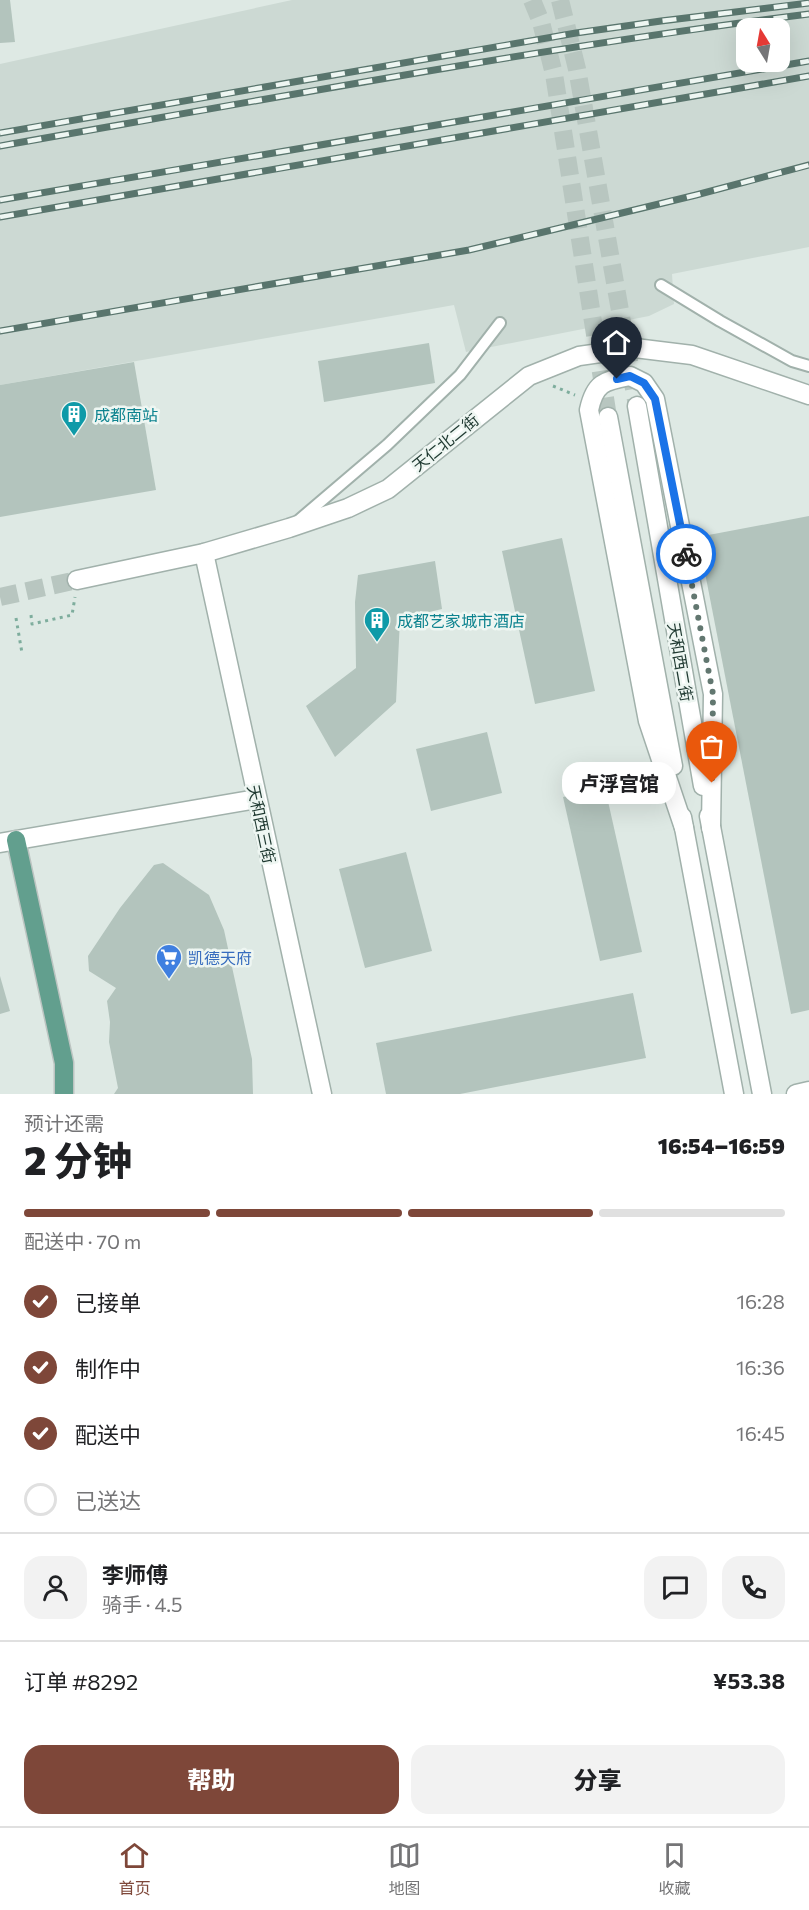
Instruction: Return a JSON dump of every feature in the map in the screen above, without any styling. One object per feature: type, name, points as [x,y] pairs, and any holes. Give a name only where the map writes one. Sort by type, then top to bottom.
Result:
[{"type":"main road","points":[[8,841],[63,1064],[64,1094]]},
{"type":"street","name":"天仁北二街","points":[[77,580],[204,553],[348,508],[388,489],[529,376],[579,356],[634,348],[692,355],[809,395]]},
{"type":"street","points":[[684,828],[648,721],[589,410],[592,395],[603,382],[630,376],[644,383],[655,399],[713,694],[711,828]]},
{"type":"street","name":"天和西二街","points":[[637,406],[711,828],[762,1094]]},
{"type":"street","name":"天和西二街","points":[[608,417],[734,1094]]},
{"type":"street","name":"天和西三街","points":[[204,553],[322,1094]]},
{"type":"street","points":[[8,841],[256,799]]},
{"type":"street","points":[[796,1094],[809,1091]]},
{"type":"lane","points":[[661,285],[792,361],[809,366]]},
{"type":"lane","points":[[289,528],[387,446],[460,375],[500,323]]},
{"type":"path","points":[[529,376],[591,402]]},
{"type":"path","points":[[31,615],[32,624],[72,615],[77,580]]},
{"type":"path","points":[[16,618],[22,653]]},
{"type":"shaded area","points":[[292,0],[809,0],[809,247],[672,274],[674,304],[649,316],[466,352],[454,305],[0,385],[0,64]]},
{"type":"building","points":[[0,0],[10,0],[15,42],[0,43]]},
{"type":"building","points":[[429,343],[435,383],[324,402],[318,361]]},
{"type":"building","name":"成都南站","points":[[134,362],[156,490],[0,517],[0,385]]},
{"type":"building","points":[[809,516],[809,1010],[791,1014],[698,537]]},
{"type":"building","points":[[562,538],[595,691],[535,704],[502,551]]},
{"type":"building","name":"成都艺家城市酒店","points":[[435,561],[442,609],[400,619],[396,702],[335,757],[306,706],[356,668],[355,602],[358,575]]},
{"type":"building","points":[[487,732],[502,793],[431,811],[416,749]]},
{"type":"building","points":[[605,788],[642,952],[600,961],[563,797]]},
{"type":"building","points":[[406,852],[432,951],[365,968],[339,869]]},
{"type":"building","name":"凯德天府","points":[[163,863],[209,895],[224,930],[252,1059],[253,1094],[114,1094],[118,1088],[109,1042],[110,1022],[107,1001],[116,988],[89,971],[88,956],[120,908],[154,865]]},
{"type":"building","points":[[0,976],[10,1011],[0,1014]]},
{"type":"building","points":[[633,993],[646,1058],[460,1094],[386,1094],[376,1043]]},
{"type":"tunnel","points":[[532,0],[541,22],[554,74],[608,417]]},
{"type":"tunnel","points":[[560,0],[577,69],[637,406]]},
{"type":"tunnel","points":[[0,597],[77,580]]},
{"type":"railway","points":[[0,133],[576,33],[809,3]]},
{"type":"railway","points":[[0,146],[505,58],[809,14]]},
{"type":"railway","points":[[0,200],[809,61]]},
{"type":"railway","points":[[0,217],[809,76]]},
{"type":"railway","points":[[0,331],[469,250],[809,165]]},
{"type":"way so far","points":[[686,554],[713,694],[712,783]]},
{"type":"place","name":"成都南站","points":[[74,437]]},
{"type":"place","name":"成都艺家城市酒店","points":[[377,643]]},
{"type":"place","name":"卢浮宫馆","points":[[712,783]]},
{"type":"place","name":"凯德天府","points":[[169,980]]},
{"type":"route","points":[[617,379],[630,376],[644,383],[655,399],[686,554]]}]
